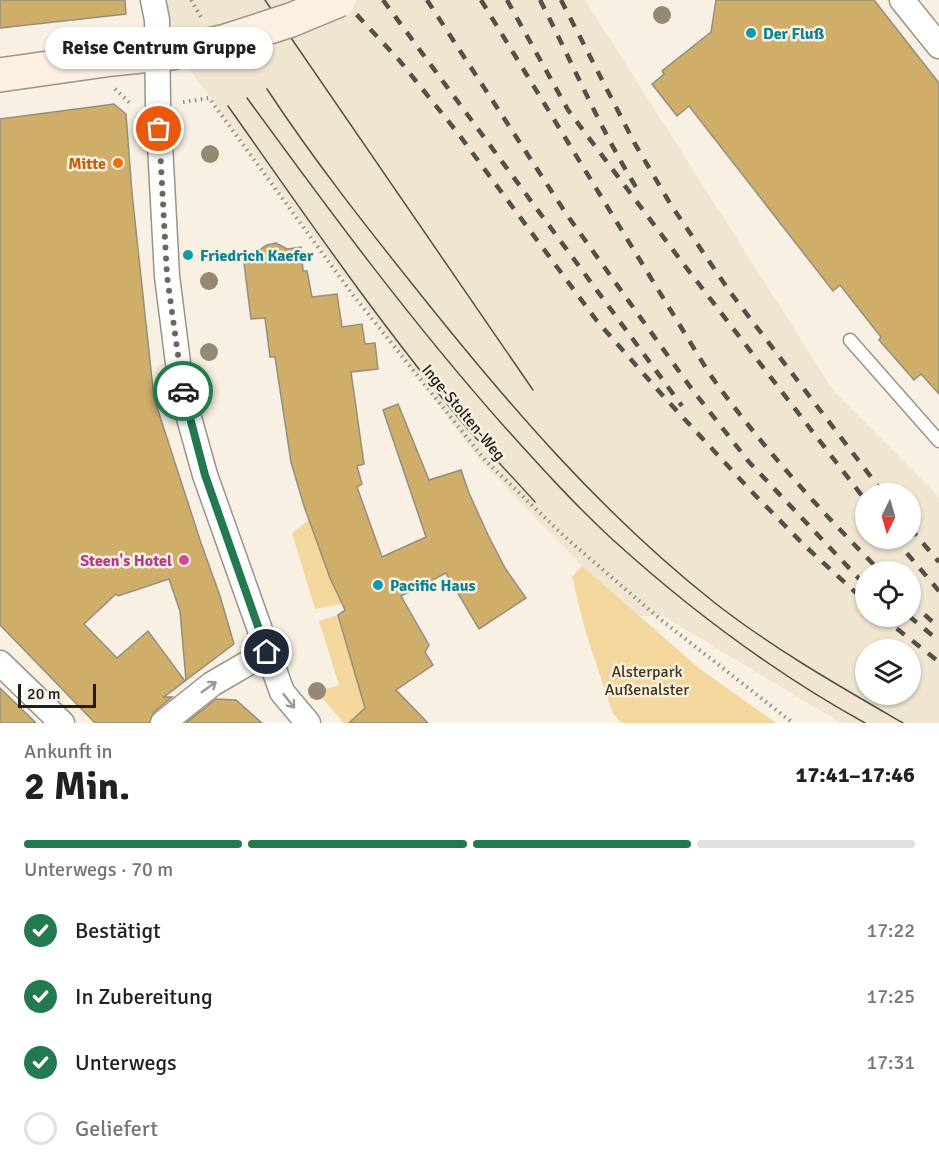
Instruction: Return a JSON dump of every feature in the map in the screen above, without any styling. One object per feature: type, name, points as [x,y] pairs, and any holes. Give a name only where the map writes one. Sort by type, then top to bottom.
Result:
[{"type":"street","points":[[153,0],[165,53],[158,106],[167,276],[186,407],[205,475],[282,692],[308,723]]},
{"type":"street","points":[[0,75],[165,53],[226,41],[291,20],[339,0]]},
{"type":"street","points":[[902,0],[939,46]]},
{"type":"street","points":[[163,723],[212,684],[267,652]]},
{"type":"street","points":[[0,663],[62,723]]},
{"type":"lane","points":[[850,340],[939,441]]},
{"type":"path","name":"Inge-Stolten-Weg","points":[[158,106],[208,98],[353,295],[485,460],[565,537],[652,612],[793,723]]},
{"type":"shaded area","points":[[138,0],[585,0],[833,390],[939,497],[939,723],[841,723],[663,616],[638,616],[582,566],[479,459]]},
{"type":"green space","points":[[309,520],[342,604],[315,609],[292,533]]},
{"type":"green space","name":"Alsterpark Außenalster","points":[[582,566],[700,669],[776,723],[622,723],[613,714],[585,630],[572,577]]},
{"type":"green space","points":[[338,615],[365,708],[349,723],[344,723],[317,692],[339,685],[319,621]]},
{"type":"building","points":[[0,0],[125,0],[126,14],[0,28]]},
{"type":"building","points":[[716,0],[874,0],[939,83],[939,394],[921,374],[914,380],[879,340],[881,337],[840,285],[833,291],[689,106],[677,116],[652,84],[664,74],[662,71],[711,32]]},
{"type":"building","points":[[114,104],[126,114],[154,398],[234,644],[186,680],[180,611],[169,579],[118,596],[116,594],[84,624],[117,658],[148,631],[185,681],[164,697],[172,697],[154,712],[149,723],[95,723],[0,625],[0,119]]},
{"type":"building","points":[[276,243],[287,249],[301,247],[303,271],[307,271],[312,297],[337,294],[342,327],[362,324],[365,344],[375,343],[378,369],[351,372],[364,464],[357,466],[362,484],[357,487],[382,557],[426,537],[383,410],[398,404],[429,480],[461,470],[488,535],[505,568],[526,598],[479,629],[446,573],[401,596],[429,645],[425,652],[433,665],[396,690],[428,723],[349,723],[365,708],[338,615],[345,610],[330,578],[291,462],[275,357],[270,357],[265,318],[251,319],[243,255],[258,253],[267,245]]},
{"type":"building","points":[[0,688],[36,723],[0,723]]},
{"type":"building","points":[[216,699],[236,700],[262,723],[186,723]]},
{"type":"tram line","points":[[265,0],[533,390]]},
{"type":"tram line","points":[[267,89],[340,191],[451,332],[521,415],[594,494],[673,568],[737,620],[807,666],[903,723]]},
{"type":"tram line","points":[[247,98],[339,223],[435,345],[502,424],[583,511],[641,565],[702,615],[797,683],[865,723]]},
{"type":"tram line","points":[[228,106],[344,270],[404,350],[467,428],[535,502]]},
{"type":"railway","points":[[343,0],[399,60],[457,132],[597,321],[752,492],[804,545],[855,592]]},
{"type":"railway","points":[[383,0],[682,406]]},
{"type":"railway","points":[[427,0],[567,215],[691,388],[749,462],[855,574]]},
{"type":"railway","points":[[481,0],[709,373],[728,400],[791,476],[870,561]]},
{"type":"railway","points":[[507,0],[568,110],[855,487]]},
{"type":"railway","points":[[540,0],[600,121],[639,192]]},
{"type":"railway","points":[[561,0],[635,144],[671,205],[730,292],[876,483]]},
{"type":"railway","points":[[921,541],[939,562]]},
{"type":"railway","points":[[903,549],[939,591]]},
{"type":"railway","points":[[921,611],[939,628]]},
{"type":"railway","points":[[921,626],[939,641]]},
{"type":"railway","points":[[895,627],[939,662]]},
{"type":"way so far","points":[[159,129],[167,276],[183,391]]},
{"type":"place","name":"Der Fluß","points":[[751,33]]},
{"type":"place","name":"Reise Centrum Gruppe","points":[[159,129]]},
{"type":"place","name":"Mitte","points":[[118,163]]},
{"type":"place","name":"Friedrich Kaefer","points":[[188,255]]},
{"type":"place","name":"Steen's Hotel","points":[[184,560]]},
{"type":"place","name":"Pacific Haus","points":[[378,585]]},
{"type":"route","points":[[183,391],[205,475],[267,652]]}]
